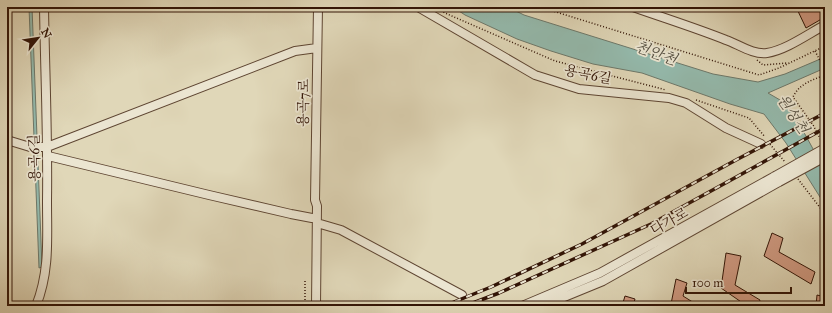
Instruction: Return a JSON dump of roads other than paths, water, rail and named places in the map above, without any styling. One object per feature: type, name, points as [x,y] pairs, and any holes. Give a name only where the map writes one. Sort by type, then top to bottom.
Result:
[{"type":"street","name":"용곡6길","points":[[36,306],[42,290],[47,268],[48,156],[45,146],[44,7]]},
{"type":"street","name":"용곡7로","points":[[316,306],[314,220],[312,206],[315,200],[318,7]]},
{"type":"street","name":"용곡6길","points":[[418,7],[535,75],[580,89],[669,98],[686,102],[726,128],[761,144]]},
{"type":"street","points":[[633,7],[727,40],[746,49],[763,53],[768,53],[787,45],[825,25]]},
{"type":"street","points":[[7,140],[30,147],[45,146],[300,50],[317,48]]},
{"type":"street","name":"다가로","points":[[542,306],[603,281],[777,179],[824,147]]},
{"type":"street","points":[[48,156],[314,220],[341,230],[462,295]]},
{"type":"street","name":"다가로","points":[[522,306],[600,273],[777,179],[825,157]]},
{"type":"street","name":"용곡7로","points":[[311,306],[314,220]]},
{"type":"water","points":[[29,7],[32,7],[42,267],[39,268]]},
{"type":"water","points":[[453,7],[508,7],[524,15],[713,74],[758,82],[785,74],[825,57],[825,68],[768,93],[787,104],[825,171],[825,205],[786,143],[764,114],[730,104],[642,73],[593,64],[551,51],[517,39],[465,15]]},
{"type":"railway","points":[[444,306],[491,287],[582,244],[825,113]]},
{"type":"railway","points":[[465,306],[499,293],[651,224],[825,128]]},
{"type":"water label","name":"천안천","points":[[656,53]]},
{"type":"water label","name":"원성천","points":[[793,114]]}]
